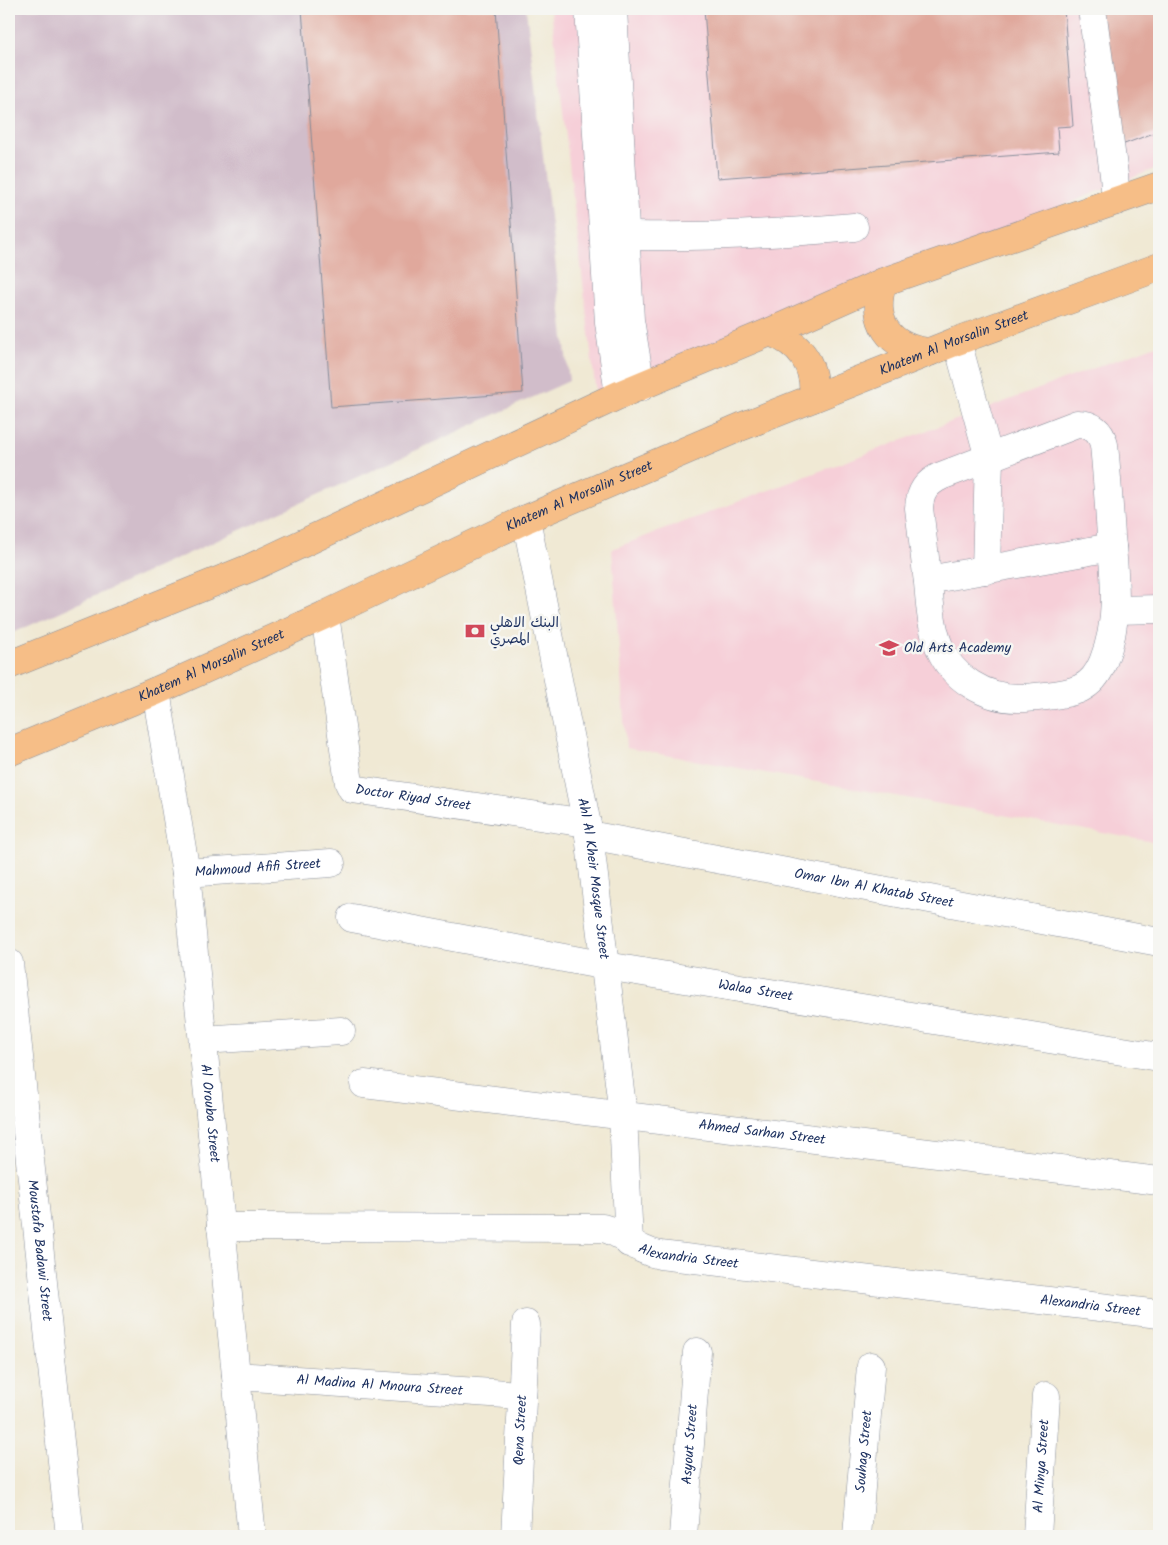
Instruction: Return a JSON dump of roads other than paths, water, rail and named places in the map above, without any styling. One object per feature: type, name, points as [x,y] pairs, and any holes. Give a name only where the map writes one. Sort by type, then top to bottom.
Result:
[{"type":"main road","points":[[9,665],[250,568],[630,391],[883,282],[1159,186]]},
{"type":"main road","name":"Khatem Al Morsalin Street","points":[[9,752],[156,691],[325,615],[526,519],[743,426],[957,341],[1159,267]]},
{"type":"main road","points":[[883,282],[878,310],[882,324],[890,336],[901,345],[929,352]]},
{"type":"main road","points":[[770,332],[782,336],[801,352],[812,374],[813,398]]},
{"type":"street","points":[[589,9],[614,235],[630,320],[630,391]]},
{"type":"street","points":[[613,9],[614,235]]},
{"type":"street","points":[[1092,9],[1116,201]]},
{"type":"street","points":[[614,235],[702,236],[854,227]]},
{"type":"street","points":[[957,341],[989,458],[986,570]]},
{"type":"street","points":[[1077,424],[1085,424],[1098,431],[1104,445],[1112,547],[1116,610],[1114,625],[1103,664],[1090,684],[1080,690],[1066,694],[1019,698],[994,695],[971,685],[952,668],[939,647],[933,623],[919,508],[922,493],[932,481],[1077,424]]},
{"type":"street","name":"Ahl Al Kheir Mosque Street","points":[[526,519],[588,829],[623,1115],[629,1243]]},
{"type":"street","points":[[928,580],[1112,547]]},
{"type":"street","points":[[1116,610],[1159,609]]},
{"type":"street","name":"Doctor Riyad Street","points":[[325,615],[349,783],[352,789],[588,829]]},
{"type":"street","name":"Al Orouba Street","points":[[156,691],[186,873],[252,1536]]},
{"type":"street","name":"Omar Ibn Al Khatab Street","points":[[588,829],[1159,942]]},
{"type":"street","name":"Mahmoud Afifi Street","points":[[186,873],[331,864]]},
{"type":"street","name":"Walaa Street","points":[[352,918],[606,966],[1159,1056]]},
{"type":"street","name":"Moustafa Badawi Street","points":[[9,963],[70,1536]]},
{"type":"street","points":[[202,1040],[341,1031]]},
{"type":"street","name":"Ahmed Sarhan Street","points":[[364,1084],[1159,1181]]},
{"type":"street","name":"Alexandria Street","points":[[221,1228],[603,1228],[614,1231],[624,1237],[629,1243],[649,1253],[660,1255],[1159,1314]]},
{"type":"street","name":"Qena Street","points":[[515,1536],[526,1324]]},
{"type":"street","name":"Asyout Street","points":[[683,1536],[697,1352]]},
{"type":"street","name":"Souhag Street","points":[[857,1536],[871,1366]]},
{"type":"street","name":"Al Madina Al Mnoura Street","points":[[236,1376],[522,1395]]},
{"type":"street","name":"Al Minya Street","points":[[1037,1536],[1046,1396]]},
{"type":"place","name":"البنك الاهلي المصري","points":[[475,631]]},
{"type":"place","name":"Old Arts Academy","points":[[889,648]]}]
